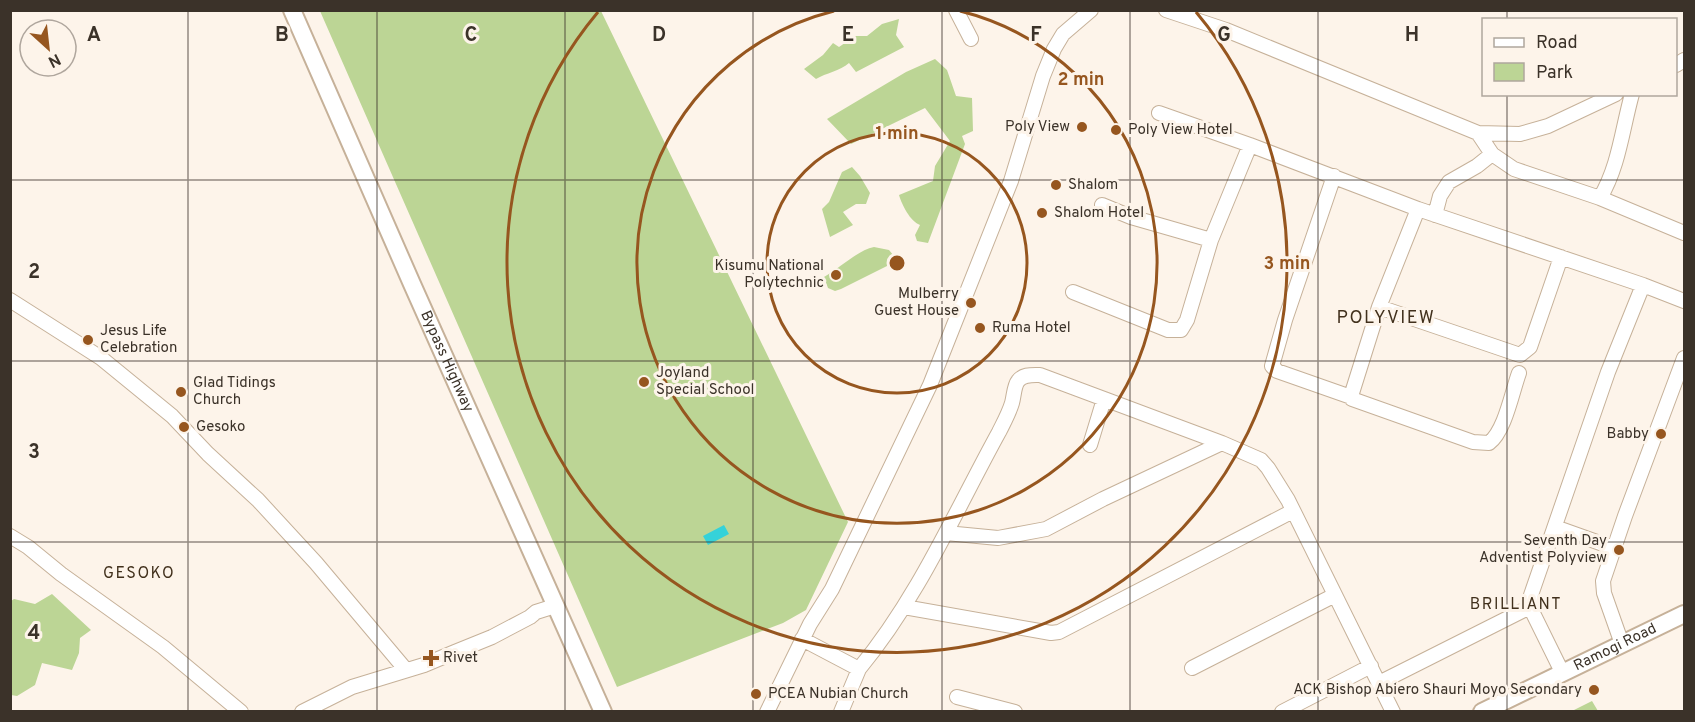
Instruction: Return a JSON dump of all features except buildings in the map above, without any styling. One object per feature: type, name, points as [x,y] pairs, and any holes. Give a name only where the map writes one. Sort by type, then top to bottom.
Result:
[{"type":"main road","name":"Bypass Highway","points":[[292,10],[603,711]]},
{"type":"main road","name":"Ramogi Road","points":[[1482,711],[1684,614]]},
{"type":"street","points":[[956,10],[970,39]]},
{"type":"street","points":[[767,711],[802,639],[832,589],[930,385],[1011,181],[1042,76],[1054,49],[1063,34],[1091,10]]},
{"type":"street","points":[[1166,10],[1226,30],[1478,132],[1520,134],[1548,126],[1612,96]]},
{"type":"street","points":[[1600,198],[1617,162],[1632,96]]},
{"type":"street","points":[[1159,113],[1418,209],[1684,301]]},
{"type":"street","points":[[1478,132],[1492,154],[1514,169],[1600,198],[1684,233]]},
{"type":"street","points":[[1072,292],[1168,330],[1181,330],[1187,320],[1211,240],[1250,145]]},
{"type":"street","points":[[1435,214],[1440,196],[1449,183],[1492,154]]},
{"type":"street","points":[[1334,176],[1285,320],[1272,366],[1277,371],[1352,397],[1354,400],[1473,442],[1490,444],[1495,440],[1502,425],[1520,373]]},
{"type":"street","points":[[1102,205],[1131,217],[1211,240]]},
{"type":"street","points":[[1352,397],[1379,307],[1418,209]]},
{"type":"street","points":[[1379,307],[1520,356],[1530,347],[1561,257]]},
{"type":"street","points":[[1562,672],[1530,607],[1531,595],[1608,372],[1643,285]]},
{"type":"street","points":[[10,300],[101,358],[172,416],[208,454],[258,500],[316,563],[406,670]]},
{"type":"street","points":[[1622,644],[1603,588],[1614,548],[1684,358]]},
{"type":"street","points":[[841,711],[859,669],[904,607],[946,534],[965,493],[1006,419],[1017,382],[1023,376],[1040,375],[1222,442],[1261,460],[1293,512],[1393,711]]},
{"type":"street","points":[[1090,446],[1104,399]]},
{"type":"street","points":[[946,534],[998,538],[1047,529],[1222,442]]},
{"type":"street","points":[[904,607],[1051,633],[1059,632],[1293,512]]},
{"type":"street","points":[[1555,527],[1614,548]]},
{"type":"street","points":[[10,536],[163,647],[200,680],[241,711]]},
{"type":"street","points":[[1192,668],[1335,595]]},
{"type":"street","points":[[302,711],[352,687],[424,665],[492,637],[536,612],[555,606]]},
{"type":"street","points":[[1379,683],[1530,607]]},
{"type":"street","points":[[802,639],[859,669]]},
{"type":"street","points":[[1282,711],[1371,666]]},
{"type":"street","points":[[957,697],[1015,711]]},
{"type":"green space","name":"Joyland Special School","points":[[320,11],[601,11],[848,522],[806,610],[783,623],[617,687]]},
{"type":"green space","points":[[899,19],[896,35],[904,47],[856,72],[849,63],[816,79],[804,69],[823,55],[833,43],[839,47],[855,36],[867,36],[882,24]]},
{"type":"green space","points":[[935,59],[947,70],[956,96],[972,98],[973,131],[962,136],[965,144],[928,243],[917,241],[915,235],[920,225],[904,208],[899,195],[933,181],[935,166],[950,141],[925,108],[851,144],[827,119],[906,72]]},
{"type":"green space","points":[[852,167],[870,193],[866,204],[856,204],[843,212],[853,225],[830,237],[822,209],[829,202],[842,172]]},
{"type":"green space","points":[[874,247],[889,250],[894,256],[891,264],[841,289],[835,291],[828,288],[824,277],[855,255]]},
{"type":"green space","points":[[52,594],[91,630],[80,638],[79,653],[72,670],[42,663],[35,685],[17,696],[11,695],[11,601],[14,599],[35,604]]},
{"type":"green space","points":[[1592,701],[1598,711],[1572,711]]},
{"type":"water","points":[[724,525],[729,534],[708,545],[703,536]]},
{"type":"place","name":"Poly View","points":[[1082,127]]},
{"type":"place","name":"Poly View Hotel","points":[[1116,130]]},
{"type":"place","name":"Shalom","points":[[1056,185]]},
{"type":"place","name":"Shalom Hotel","points":[[1042,213]]},
{"type":"place","name":"Kisumu National Polytechnic","points":[[836,275]]},
{"type":"place","name":"Mulberry Guest House","points":[[971,303]]},
{"type":"place","name":"Ruma Hotel","points":[[980,328]]},
{"type":"place","name":"Jesus Life Celebration","points":[[88,340]]},
{"type":"place","name":"Joyland Special School","points":[[644,382]]},
{"type":"place","name":"Glad Tidings Church","points":[[181,392]]},
{"type":"place","name":"Gesoko","points":[[184,427]]},
{"type":"place","name":"Babby","points":[[1661,434]]},
{"type":"place","name":"Seventh Day Adventist Polyview","points":[[1619,550]]},
{"type":"place","name":"Rivet","points":[[431,658]]},
{"type":"place","name":"ACK Bishop Abiero Shauri Moyo Secondary","points":[[1594,690]]},
{"type":"place","name":"PCEA Nubian Church","points":[[756,694]]},
{"type":"district","name":"POLYVIEW","points":[[1386,318]]},
{"type":"district","name":"GESOKO","points":[[139,574]]},
{"type":"district","name":"BRILLIANT","points":[[1516,605]]}]
